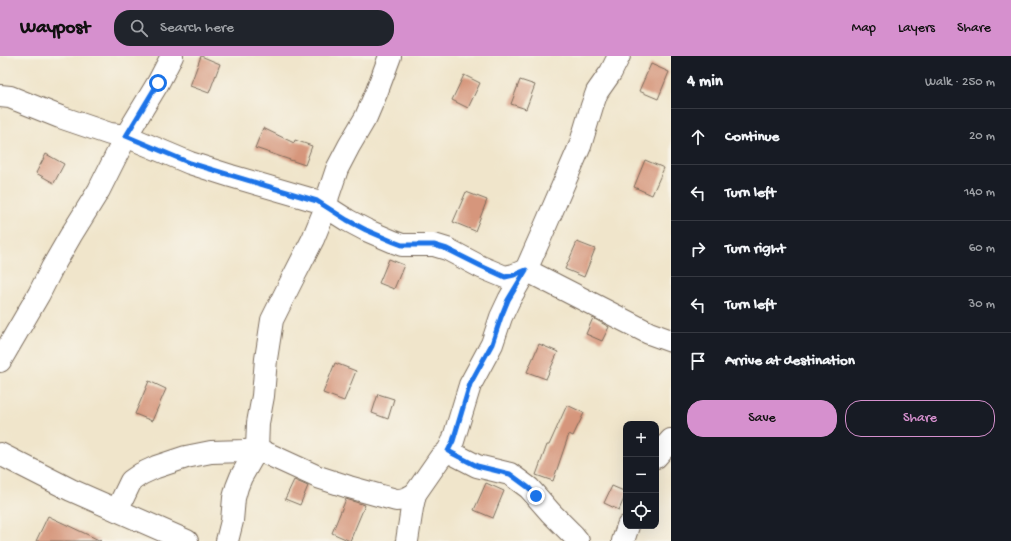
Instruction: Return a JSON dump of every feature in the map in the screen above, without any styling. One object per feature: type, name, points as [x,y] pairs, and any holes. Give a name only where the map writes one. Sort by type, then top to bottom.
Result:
[{"type":"street","points":[[0,361],[71,235],[99,190],[126,136],[158,83],[172,56]]},
{"type":"street","points":[[227,541],[232,521],[234,498],[241,477],[257,449],[258,423],[263,396],[266,359],[272,320],[313,239],[326,207],[337,169],[366,117],[390,56]]},
{"type":"street","points":[[407,541],[415,494],[440,458],[448,451],[453,441],[470,384],[492,344],[508,300],[526,270],[542,236],[580,146],[597,92],[611,72],[619,56]]},
{"type":"street","points":[[0,96],[10,97],[60,117],[110,134],[126,136],[190,163],[317,201],[366,230],[402,245],[434,245],[441,247],[505,277],[526,270],[649,333],[671,341]]},
{"type":"street","points":[[659,454],[671,440]]},
{"type":"street","points":[[117,510],[131,481],[141,474],[156,467],[186,457],[211,452],[245,451],[257,449],[318,477],[349,487],[396,500],[407,499],[415,494]]},
{"type":"street","points":[[448,451],[477,466],[510,474],[529,488],[578,541]]},
{"type":"street","points":[[0,454],[71,490],[187,541]]},
{"type":"street","points":[[623,541],[627,529]]},
{"type":"building","points":[[201,56],[220,64],[209,93],[190,86]]},
{"type":"building","points":[[651,64],[669,72],[658,99],[639,91]]},
{"type":"building","points":[[464,75],[480,83],[468,108],[452,100]]},
{"type":"building","points":[[520,80],[535,85],[526,109],[511,104]]},
{"type":"building","points":[[263,128],[294,143],[295,140],[312,146],[305,165],[255,148]]},
{"type":"building","points":[[46,154],[64,164],[54,183],[36,173]]},
{"type":"building","points":[[645,160],[664,168],[652,195],[634,187]]},
{"type":"building","points":[[466,192],[487,200],[475,231],[453,222]]},
{"type":"building","points":[[577,242],[595,249],[584,277],[565,269]]},
{"type":"building","points":[[389,259],[404,265],[394,289],[379,283]]},
{"type":"building","points":[[593,318],[609,327],[602,341],[586,334]]},
{"type":"building","points":[[539,344],[558,352],[546,379],[527,372]]},
{"type":"building","points":[[335,363],[356,371],[344,401],[323,393]]},
{"type":"building","points":[[149,381],[166,389],[152,421],[135,414]]},
{"type":"building","points":[[378,394],[394,399],[388,419],[372,413]]},
{"type":"building","points":[[567,405],[584,413],[573,436],[569,434],[553,481],[536,475],[547,445],[549,445]]},
{"type":"building","points":[[294,480],[308,486],[300,505],[285,499]]},
{"type":"building","points":[[486,483],[504,491],[493,518],[474,510]]},
{"type":"building","points":[[612,486],[623,491],[623,501],[619,510],[604,503]]},
{"type":"building","points":[[346,499],[365,505],[350,541],[332,533]]},
{"type":"building","points":[[48,516],[101,541],[36,541]]},
{"type":"route","points":[[158,83],[126,136],[190,163],[317,201],[366,230],[402,245],[434,245],[441,247],[505,277],[526,270],[508,300],[492,344],[470,384],[453,441],[448,451],[477,466],[510,474],[529,488],[536,496]]}]
